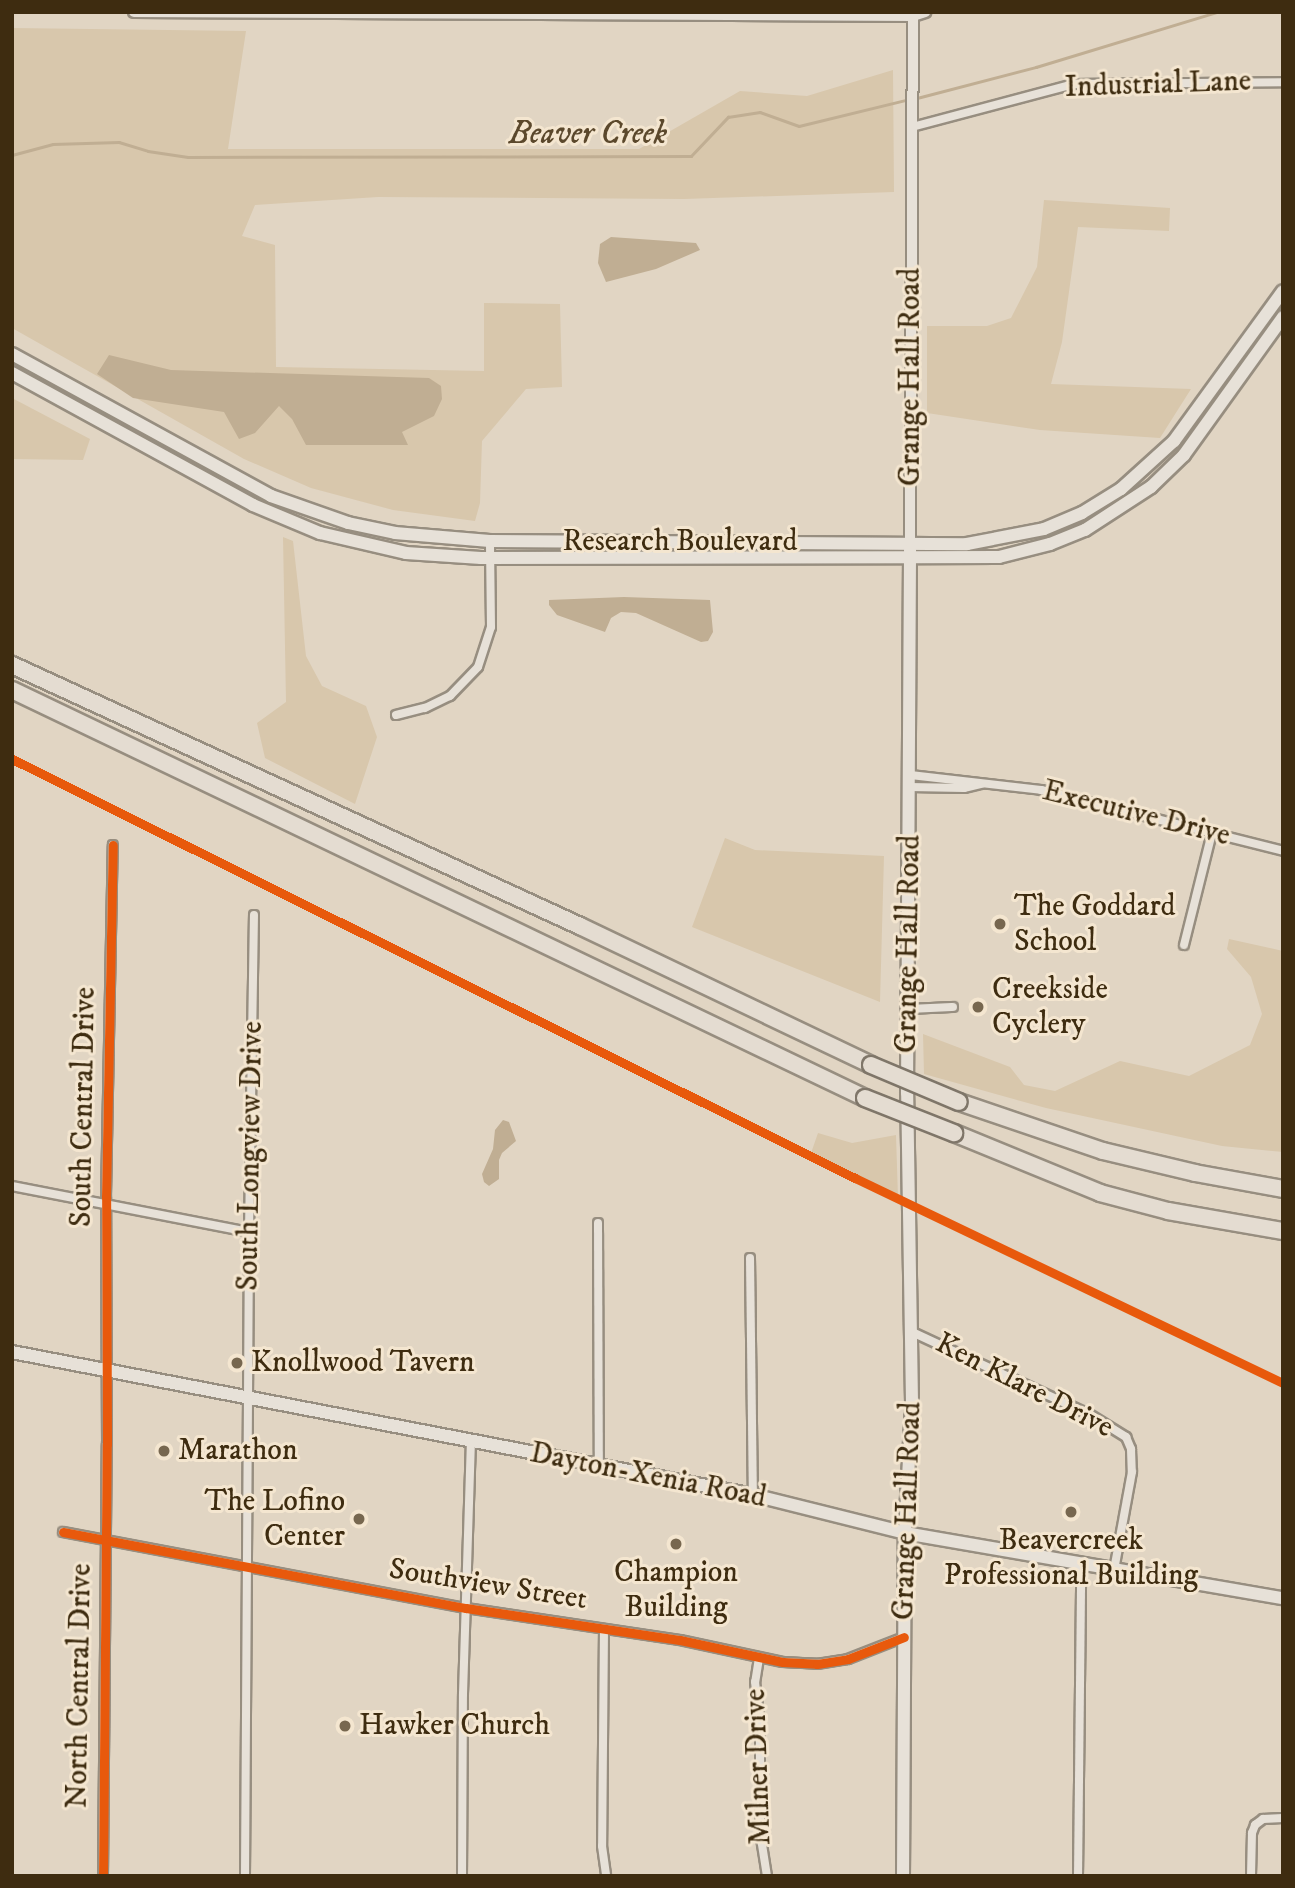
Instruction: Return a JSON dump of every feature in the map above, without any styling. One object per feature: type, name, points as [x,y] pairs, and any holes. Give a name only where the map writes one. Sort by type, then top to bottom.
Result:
[{"type":"highway","points":[[12,665],[580,926],[871,1065],[959,1102],[1010,1121],[1149,1163],[1283,1189]]},
{"type":"highway","points":[[12,690],[322,835],[865,1098],[1100,1193],[1168,1211],[1283,1231]]},
{"type":"highway","points":[[1010,1121],[1185,1163],[1283,1179]]},
{"type":"highway","points":[[1012,1157],[1124,1191],[1283,1223]]},
{"type":"main road","name":"Research Boulevard","points":[[12,354],[158,437],[271,496],[307,510],[395,533],[490,541],[967,544],[1009,538],[1044,529],[1082,513],[1121,489],[1174,441],[1283,291]]},
{"type":"main road","name":"Research Boulevard","points":[[12,373],[209,482],[296,524],[406,553],[492,558],[999,557],[1050,544],[1085,530],[1151,487],[1184,454],[1283,317]]},
{"type":"main road","name":"Grange Hall Road","points":[[903,1876],[905,1533],[912,1402],[908,1009],[911,543]]},
{"type":"main road","name":"Dayton-Xenia Road","points":[[12,1352],[752,1495],[905,1533],[1283,1598]]},
{"type":"street","points":[[134,12],[925,12]]},
{"type":"street","name":"Grange Hall Road","points":[[911,543],[913,14]]},
{"type":"street","name":"Industrial Lane","points":[[912,127],[1074,84],[1283,82]]},
{"type":"street","points":[[397,715],[444,700],[461,688],[478,667],[491,627],[490,541]]},
{"type":"street","name":"Executive Drive","points":[[910,781],[988,783],[1041,790],[1283,851]]},
{"type":"street","points":[[1184,945],[1212,833]]},
{"type":"street","name":"South Central Drive","points":[[106,1370],[113,845]]},
{"type":"street","name":"South Longview Drive","points":[[245,1876],[254,915]]},
{"type":"street","points":[[908,1009],[953,1007]]},
{"type":"street","points":[[12,1186],[249,1232]]},
{"type":"street","points":[[598,1223],[599,1465]]},
{"type":"street","points":[[750,1258],[752,1495]]},
{"type":"street","name":"Ken Klare Drive","points":[[912,1332],[1089,1414],[1115,1427],[1126,1437],[1131,1449],[1132,1472],[1114,1570]]},
{"type":"street","name":"North Central Drive","points":[[103,1876],[106,1370]]},
{"type":"street","points":[[462,1876],[471,1441]]},
{"type":"street","name":"Southview Street","points":[[63,1532],[107,1538],[466,1608],[680,1640],[759,1658],[802,1664],[832,1663],[904,1637]]},
{"type":"street","points":[[1078,1876],[1081,1565]]},
{"type":"street","points":[[604,1629],[602,1846],[606,1876]]},
{"type":"street","name":"Milner Drive","points":[[759,1658],[755,1682],[760,1723],[761,1851],[767,1876]]},
{"type":"street","points":[[1251,1876],[1252,1833],[1259,1821],[1283,1818]]},
{"type":"shaded area","points":[[12,28],[246,31],[228,149],[639,149],[740,91],[807,96],[893,70],[894,192],[684,199],[378,197],[255,205],[242,236],[275,245],[276,367],[484,371],[484,303],[560,304],[562,387],[526,389],[482,441],[480,503],[475,521],[393,510],[311,488],[244,459],[12,328]]},
{"type":"shaded area","points":[[1044,200],[1170,208],[1169,231],[1078,227],[1062,342],[1051,384],[1191,389],[1160,438],[1040,430],[927,413],[927,326],[987,326],[1011,318],[1037,267]]},
{"type":"shaded area","points":[[611,237],[696,243],[700,250],[656,269],[606,282],[598,263],[600,244]]},
{"type":"shaded area","points":[[109,355],[171,370],[429,378],[441,386],[442,399],[434,416],[402,432],[408,445],[306,445],[292,419],[279,406],[255,433],[239,439],[224,412],[133,398],[97,374]]},
{"type":"shaded area","points":[[12,398],[90,439],[83,460],[12,459]]},
{"type":"shaded area","points":[[283,537],[293,541],[306,656],[322,686],[366,706],[377,737],[355,804],[265,758],[257,723],[286,702]]},
{"type":"shaded area","points":[[624,597],[710,600],[713,632],[708,641],[701,642],[636,613],[621,612],[611,618],[605,632],[557,615],[549,605],[549,600]]},
{"type":"shaded area","points":[[725,838],[755,850],[884,856],[880,1002],[692,927]]},
{"type":"shaded area","points":[[1229,939],[1283,951],[1283,1152],[1222,1146],[1046,1108],[924,1074],[923,1034],[1010,1067],[1024,1085],[1055,1091],[1120,1061],[1189,1076],[1250,1045],[1262,1014],[1251,977],[1227,949]]},
{"type":"shaded area","points":[[503,1120],[509,1122],[516,1141],[502,1153],[499,1160],[499,1179],[489,1186],[484,1182],[482,1174],[493,1149],[495,1130]]},
{"type":"shaded area","points":[[818,1133],[852,1143],[896,1135],[898,1198],[810,1156]]},
{"type":"waterway","name":"Beaver Creek","points":[[917,98],[1036,67],[1217,12]]},
{"type":"waterway","name":"Beaver Creek","points":[[12,155],[53,144],[119,142],[148,151],[188,157],[691,156],[728,117],[760,112],[799,126],[910,99]]},
{"type":"cycle path","points":[[12,759],[855,1178],[1283,1383]]},
{"type":"cycle path","points":[[103,1876],[106,1197],[113,845]]},
{"type":"cycle path","points":[[63,1532],[466,1608],[680,1640],[783,1662],[817,1664],[848,1659],[904,1637]]},
{"type":"place","name":"The Goddard School","points":[[1000,924]]},
{"type":"place","name":"Creekside Cyclery","points":[[978,1007]]},
{"type":"place","name":"Knollwood Tavern","points":[[237,1363]]},
{"type":"place","name":"Marathon","points":[[164,1451]]},
{"type":"place","name":"Beavercreek Professional Building","points":[[1071,1512]]},
{"type":"place","name":"The Lofino Center","points":[[359,1519]]},
{"type":"place","name":"Champion Building","points":[[676,1544]]},
{"type":"place","name":"Hawker Church","points":[[345,1726]]}]
